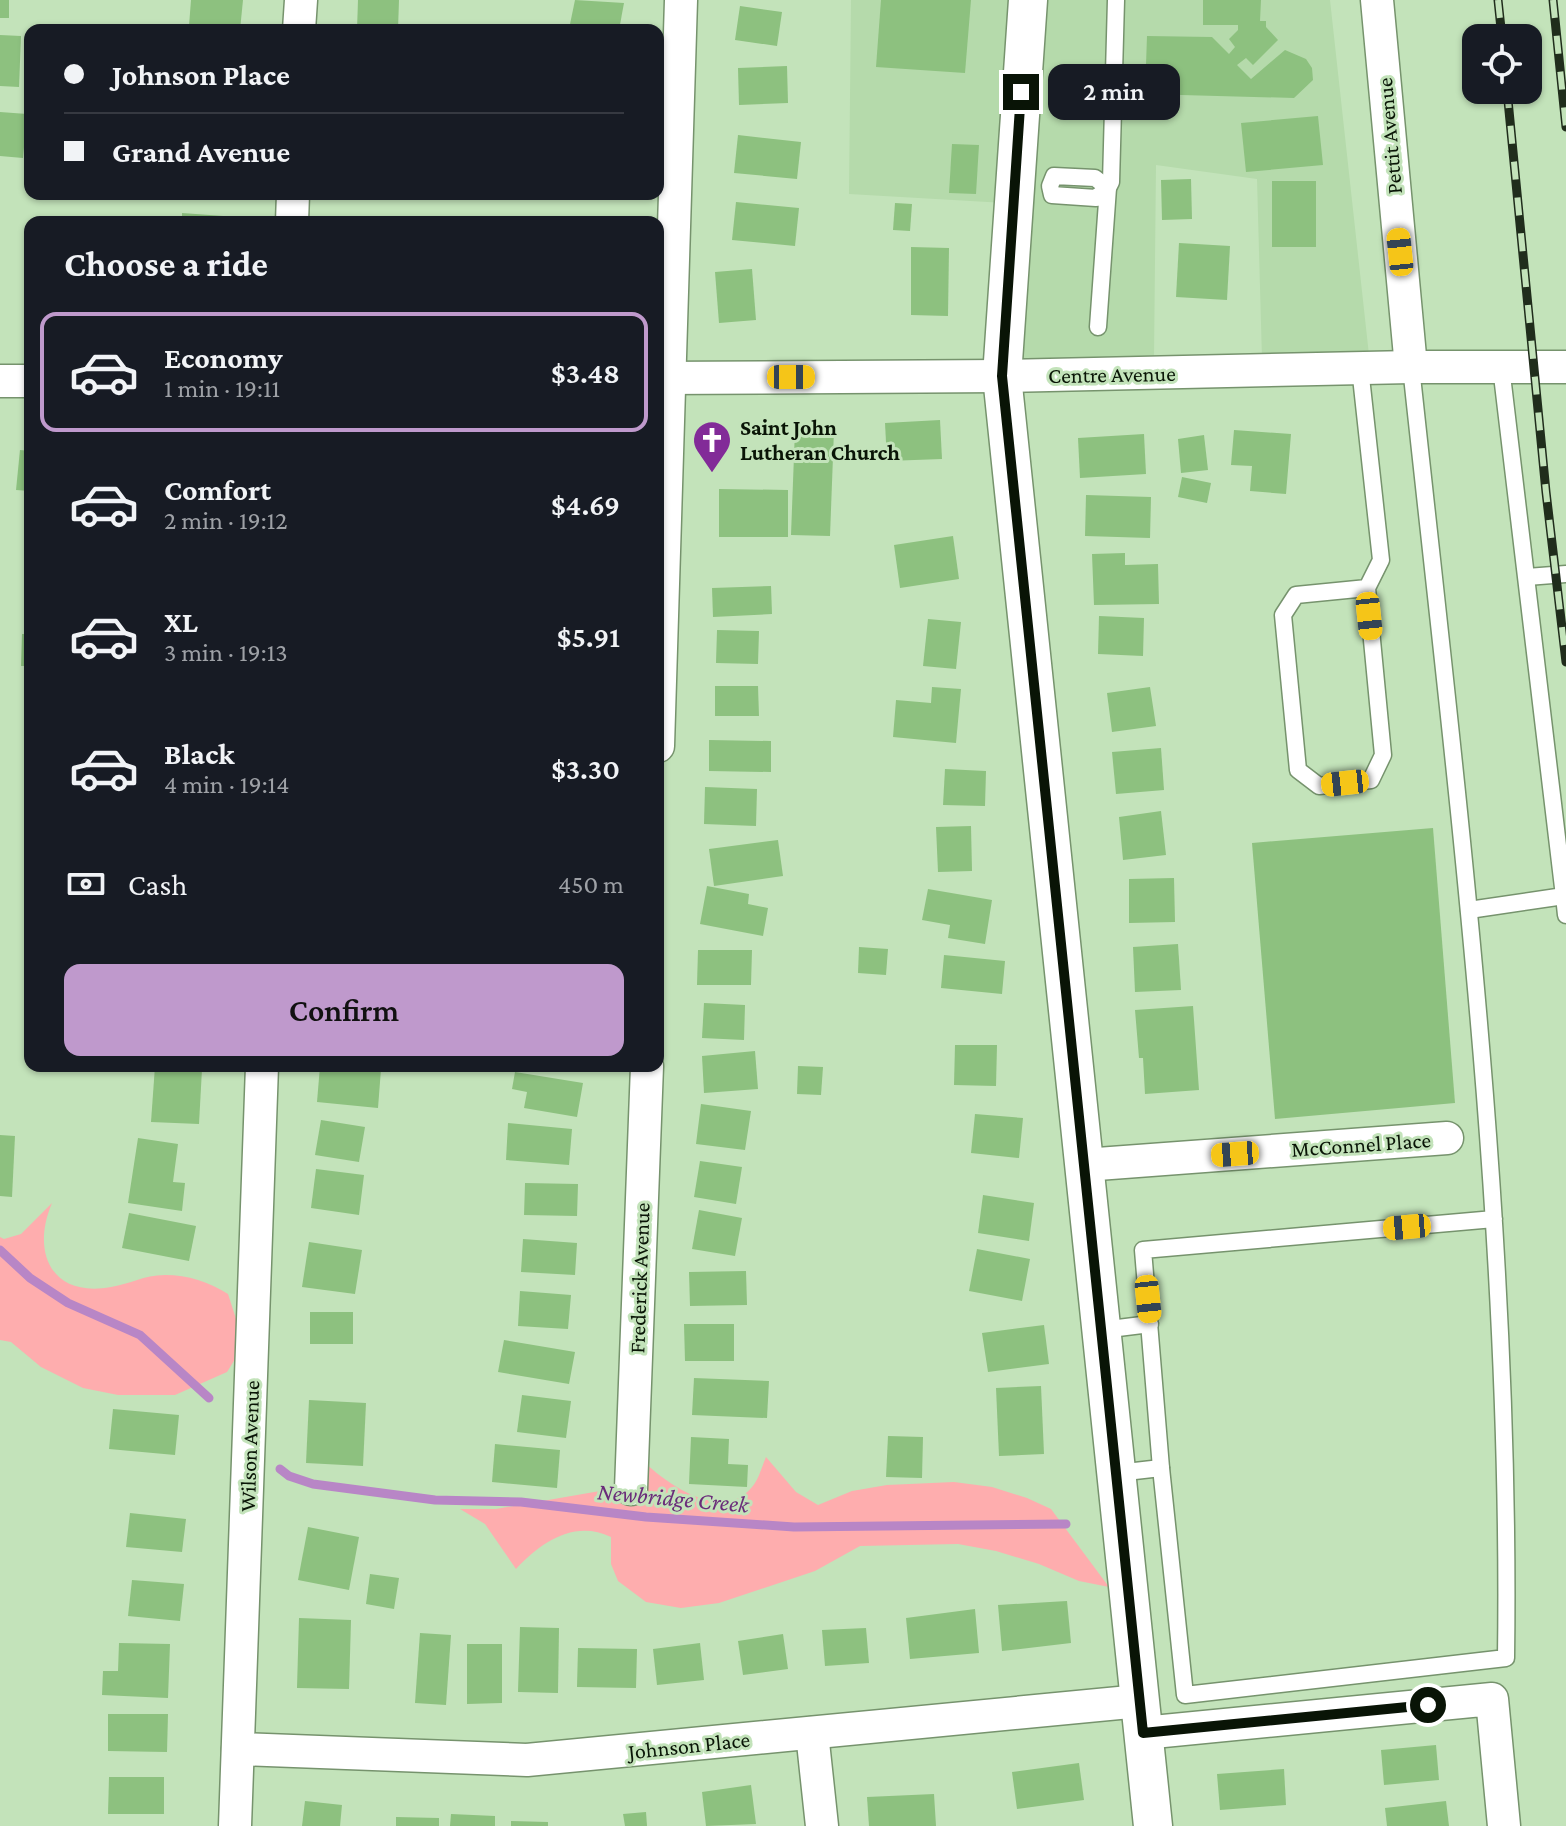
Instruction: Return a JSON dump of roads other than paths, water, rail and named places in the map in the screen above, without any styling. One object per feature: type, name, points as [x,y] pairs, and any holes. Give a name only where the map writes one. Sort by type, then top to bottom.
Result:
[{"type":"street","points":[[299,24],[301,0]]},
{"type":"street","points":[[664,431],[681,0]]},
{"type":"street","points":[[1028,0],[1033,185],[1002,376],[1153,1826]]},
{"type":"street","name":"Pettit Avenue","points":[[1377,0],[1411,367]]},
{"type":"street","name":"Centre Avenue","points":[[665,378],[1566,367]]},
{"type":"street","points":[[0,381],[24,381]]},
{"type":"street","name":"Wilson Avenue","points":[[235,1826],[262,1072]]},
{"type":"street","name":"Frederick Avenue","points":[[631,1489],[647,1072]]},
{"type":"street","name":"McConnel Place","points":[[1084,1165],[1447,1138]]},
{"type":"street","name":"Johnson Place","points":[[238,1749],[527,1760],[812,1733],[1492,1699],[1504,1826]]},
{"type":"street","points":[[812,1733],[822,1826]]},
{"type":"lane","points":[[1098,327],[1108,188],[1111,182],[1116,0]]},
{"type":"lane","points":[[1033,185],[1052,195],[1096,198],[1108,188]]},
{"type":"lane","points":[[1411,367],[1469,910],[1494,1219],[1508,1512],[1506,1658],[1185,1695],[1161,1468],[1143,1250],[1494,1219]]},
{"type":"lane","points":[[1501,367],[1566,915]]},
{"type":"lane","points":[[1360,368],[1381,560],[1367,588],[1383,755],[1371,780],[1319,786],[1298,770],[1283,615],[1296,595],[1367,588]]},
{"type":"lane","points":[[1527,577],[1566,574]]},
{"type":"lane","points":[[1469,910],[1565,896]]},
{"type":"lane","points":[[1100,1330],[1150,1324]]},
{"type":"lane","points":[[1115,1473],[1161,1468]]},
{"type":"waterway","name":"Newbridge Creek","points":[[0,1250],[30,1278],[68,1303],[140,1335],[209,1398]]},
{"type":"waterway","name":"Newbridge Creek","points":[[280,1469],[289,1476],[313,1484],[435,1500],[521,1502],[646,1517],[794,1527],[1066,1524]]},
{"type":"railway","points":[[1498,0],[1501,24]]},
{"type":"railway","points":[[1553,0],[1566,127]]},
{"type":"railway","points":[[1508,104],[1546,492],[1566,662]]},
{"type":"place","name":"Saint John Lutheran Church","points":[[712,474]]}]
